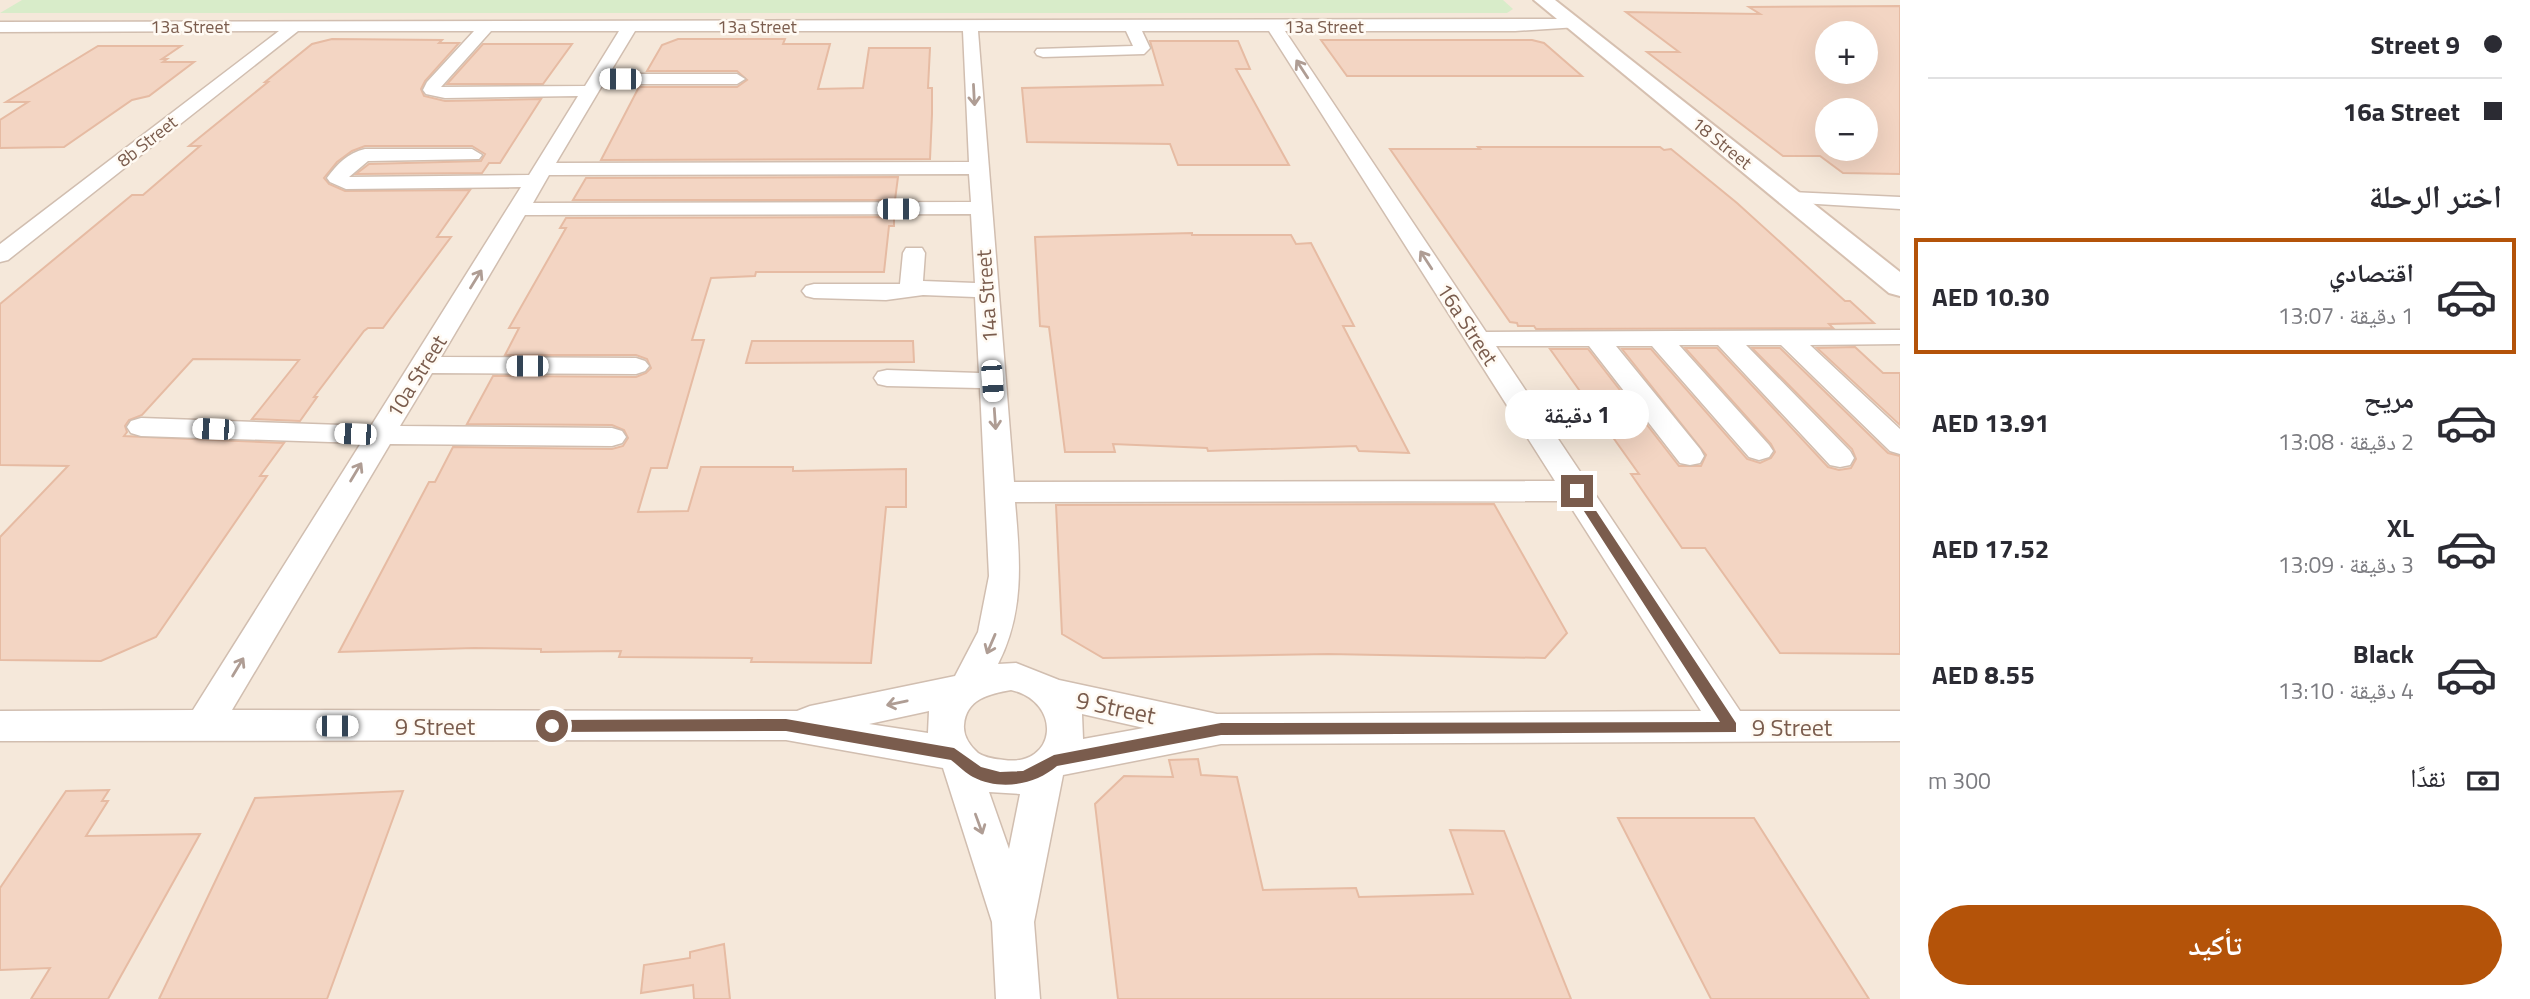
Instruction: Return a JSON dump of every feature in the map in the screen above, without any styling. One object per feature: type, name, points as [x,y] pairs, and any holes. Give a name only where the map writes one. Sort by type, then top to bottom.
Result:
[{"type":"street","name":"18 Street","points":[[1543,0],[1900,286]]},
{"type":"street","points":[[487,26],[432,90],[439,93],[737,79]]},
{"type":"street","name":"10a Street","points":[[203,726],[630,26]]},
{"type":"street","name":"14a Street","points":[[966,687],[993,639],[1002,606],[1005,576],[970,26]]},
{"type":"street","points":[[1043,52],[1138,51],[1142,48],[1132,26]]},
{"type":"street","name":"16a Street","points":[[1275,26],[1731,728]]},
{"type":"street","name":"13a Street","points":[[0,27],[1576,26]]},
{"type":"street","name":"8b Street","points":[[0,256],[294,27]]},
{"type":"street","points":[[472,155],[365,155],[355,159],[337,178],[346,183],[538,175],[978,168]]},
{"type":"street","points":[[1796,202],[1900,202]]},
{"type":"street","points":[[519,209],[980,208]]},
{"type":"street","points":[[914,253],[911,283],[916,289]]},
{"type":"street","points":[[814,291],[985,291]]},
{"type":"street","points":[[1478,339],[1900,337]]},
{"type":"street","points":[[1725,338],[1840,458]]},
{"type":"street","points":[[1788,338],[1900,445]]},
{"type":"street","points":[[1597,339],[1690,456]]},
{"type":"street","points":[[1660,339],[1759,451]]},
{"type":"street","points":[[423,365],[636,366]]},
{"type":"street","points":[[887,378],[992,381]]},
{"type":"street","points":[[141,427],[379,435],[612,436]]},
{"type":"street","points":[[999,492],[1577,491]]},
{"type":"street","points":[[957,757],[977,772],[1000,778],[1023,777],[1049,765],[1061,752],[1067,732],[1064,711],[1051,693],[1032,681],[1011,676],[988,677],[966,687],[954,697],[946,713],[944,732],[957,757],[1013,922],[1018,999]]},
{"type":"street","name":"9 Street","points":[[786,725],[966,687]]},
{"type":"street","name":"9 Street","points":[[1051,693],[1221,729]]},
{"type":"street","name":"9 Street","points":[[0,726],[786,725],[957,757]]},
{"type":"street","name":"9 Street","points":[[1049,765],[1221,729],[1900,726]]},
{"type":"street","points":[[1013,922],[1049,765]]},
{"type":"shaded area","points":[[0,0],[1900,0],[1900,999],[0,999]]},
{"type":"green space","points":[[22,0],[1503,0],[1513,9],[1507,13],[0,13]]},
{"type":"building","points":[[1900,6],[1900,174],[1843,173],[1827,161],[1878,161],[1878,98],[1815,98],[1815,156],[1783,156],[1647,52],[1679,52],[1626,12],[1760,14],[1749,7]]},
{"type":"building","points":[[332,39],[442,40],[439,43],[459,43],[425,81],[421,89],[424,96],[445,101],[541,99],[500,163],[489,163],[482,173],[356,174],[369,164],[481,161],[485,154],[472,146],[365,146],[352,151],[337,162],[324,178],[329,184],[345,191],[470,190],[437,237],[451,237],[383,328],[368,328],[364,331],[314,397],[317,397],[300,421],[252,419],[299,360],[193,359],[142,415],[129,420],[124,436],[284,443],[260,476],[267,476],[156,637],[101,661],[0,660],[0,537],[68,466],[0,465],[0,304],[132,195],[143,195],[200,146],[189,146],[312,44]]},
{"type":"building","points":[[678,39],[785,39],[783,44],[830,44],[818,89],[863,88],[869,48],[930,48],[930,159],[601,160],[639,87],[737,87],[747,80],[737,71],[647,71],[662,45]]},
{"type":"building","points":[[1321,40],[1532,40],[1544,43],[1582,76],[1347,76]]},
{"type":"building","points":[[1150,41],[1238,41],[1250,69],[1236,69],[1289,165],[1178,165],[1170,144],[1027,142],[1022,88],[1163,85]]},
{"type":"building","points":[[483,44],[572,44],[543,84],[447,84]]},
{"type":"building","points":[[98,46],[181,46],[162,59],[167,59],[163,62],[194,62],[149,96],[132,100],[64,147],[0,148],[0,120],[28,102],[6,102]]},
{"type":"building","points":[[1478,147],[1671,149],[1737,203],[1845,301],[1850,301],[1874,323],[1829,324],[1833,328],[1536,329],[1534,326],[1518,326],[1517,323],[1510,322],[1390,149],[1480,149]]},
{"type":"building","points":[[898,177],[895,200],[573,200],[586,178]]},
{"type":"building","points":[[894,217],[894,226],[889,226],[884,272],[756,272],[755,276],[711,278],[692,340],[704,340],[667,468],[651,468],[638,512],[688,511],[701,467],[793,467],[793,471],[906,469],[906,507],[886,507],[871,663],[751,662],[752,658],[619,657],[621,651],[541,652],[541,649],[339,652],[429,482],[435,482],[453,447],[612,449],[623,446],[628,438],[624,430],[612,425],[467,424],[493,376],[636,377],[651,368],[647,359],[636,355],[505,355],[519,328],[509,328],[566,228],[560,228],[566,218]]},
{"type":"building","points":[[1192,233],[1291,235],[1296,244],[1311,243],[1354,326],[1343,326],[1409,453],[1359,451],[1356,446],[1208,451],[1207,448],[1113,444],[1115,452],[1065,452],[1049,327],[1040,326],[1035,237]]},
{"type":"building","points":[[752,341],[913,341],[914,362],[746,363]]},
{"type":"building","points":[[1855,347],[1883,373],[1900,373],[1900,425],[1817,348]]},
{"type":"building","points":[[1685,348],[1717,348],[1828,467],[1839,470],[1851,468],[1856,459],[1852,449],[1752,348],[1780,348],[1888,453],[1900,456],[1900,654],[1780,653],[1705,548],[1682,548],[1631,474],[1639,474],[1550,349],[1588,349],[1679,466],[1701,466],[1706,455],[1622,349],[1651,349],[1747,459],[1760,463],[1771,458],[1775,452],[1771,444]]},
{"type":"building","points":[[1494,504],[1567,633],[1545,658],[1328,654],[1103,658],[1062,634],[1056,505]]},
{"type":"building","points":[[1198,759],[1201,775],[1237,777],[1263,890],[1356,888],[1359,897],[1473,894],[1450,830],[1504,831],[1571,999],[1118,999],[1095,804],[1124,776],[1173,777],[1169,760]]},
{"type":"building","points":[[109,790],[102,801],[108,801],[86,836],[200,834],[108,999],[31,999],[50,968],[0,970],[0,888],[66,791]]},
{"type":"building","points":[[403,791],[327,999],[159,999],[255,798]]},
{"type":"building","points":[[1618,818],[1754,818],[1869,999],[1711,999]]},
{"type":"building","points":[[724,944],[730,999],[694,999],[693,985],[641,993],[644,965],[690,958],[690,952]]},
{"type":"route","points":[[552,726],[786,725],[954,754],[977,772],[1000,778],[1023,777],[1044,769],[1054,761],[1221,729],[1731,728],[1577,491]]}]
